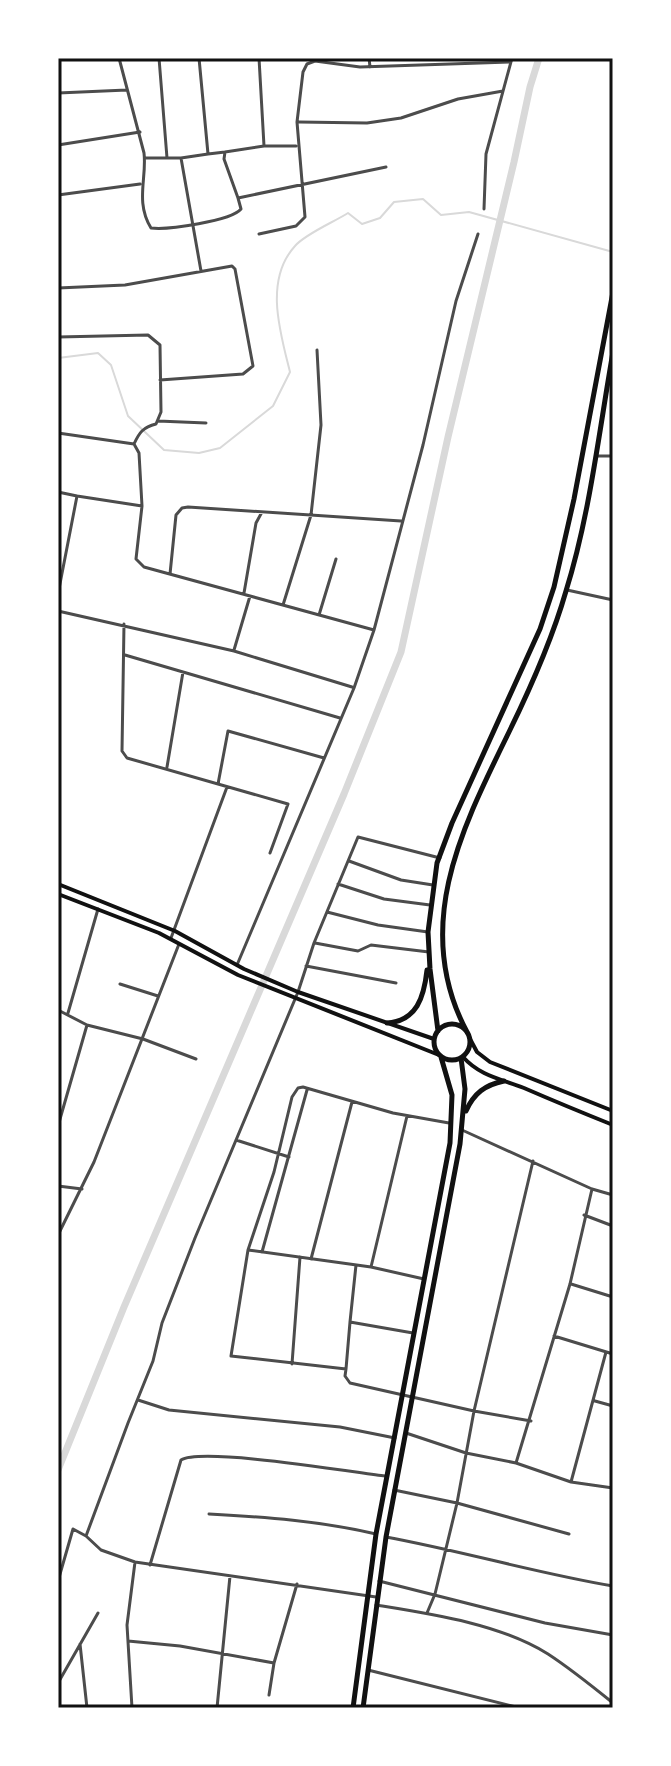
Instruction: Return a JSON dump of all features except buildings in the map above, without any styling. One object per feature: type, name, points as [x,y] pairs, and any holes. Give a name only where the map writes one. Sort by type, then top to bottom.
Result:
[{"type":"highway","points":[[353,1708],[376,1534],[452,1123],[451,1088],[434,1039],[438,1031],[428,932],[433,885],[452,823],[535,642],[554,587],[577,485],[613,292]]},
{"type":"highway","points":[[363,1708],[394,1490],[462,1127],[465,1078],[462,1058],[469,1048],[468,1034],[451,1000],[443,966],[443,912],[451,866],[475,800],[540,664],[567,590],[588,499],[613,352]]},
{"type":"highway","points":[[387,1023],[409,1017],[420,1004],[429,952]]},
{"type":"highway","points":[[438,1031],[452,1024],[468,1034]]},
{"type":"highway","points":[[440,1056],[451,1060],[462,1058]]},
{"type":"highway","points":[[462,1127],[470,1101],[477,1093],[493,1083],[504,1081]]},
{"type":"main road","points":[[58,884],[175,931],[244,969],[298,992],[434,1039]]},
{"type":"main road","points":[[58,894],[170,939],[238,975],[440,1056]]},
{"type":"main road","points":[[468,1034],[477,1052],[490,1062],[613,1111]]},
{"type":"main road","points":[[462,1058],[474,1069],[613,1125]]},
{"type":"street","points":[[119,58],[145,158],[140,184],[151,228],[235,215],[241,209],[224,159],[225,152]]},
{"type":"street","points":[[159,58],[167,158]]},
{"type":"street","points":[[199,58],[208,154]]},
{"type":"street","points":[[259,58],[264,146]]},
{"type":"street","points":[[369,58],[370,67]]},
{"type":"street","points":[[259,234],[302,223],[305,217],[297,122],[303,72],[307,64],[315,61],[370,67],[511,60],[486,154],[484,209]]},
{"type":"street","points":[[58,93],[127,90]]},
{"type":"street","points":[[297,122],[367,123],[401,118],[458,99],[503,91]]},
{"type":"street","points":[[58,145],[140,132]]},
{"type":"street","points":[[145,158],[181,158],[264,146],[298,146]]},
{"type":"street","points":[[181,158],[201,271]]},
{"type":"street","points":[[238,198],[386,167]]},
{"type":"street","points":[[58,195],[140,184]]},
{"type":"street","points":[[237,965],[301,807],[354,688],[374,630],[456,301],[478,234]]},
{"type":"street","points":[[58,288],[125,285],[226,265],[235,269],[253,366],[243,374],[160,380]]},
{"type":"street","points":[[58,337],[148,335],[160,345],[161,412],[158,421]]},
{"type":"street","points":[[283,605],[311,515],[321,425],[317,350]]},
{"type":"street","points":[[605,398],[613,399]]},
{"type":"street","points":[[134,444],[139,433],[158,421],[206,423]]},
{"type":"street","points":[[58,433],[134,444]]},
{"type":"street","points":[[134,444],[139,453],[142,506],[136,559],[144,567],[374,630]]},
{"type":"street","points":[[594,456],[613,456]]},
{"type":"street","points":[[58,492],[142,506]]},
{"type":"street","points":[[58,594],[77,496]]},
{"type":"street","points":[[170,574],[176,515],[182,508],[403,522]]},
{"type":"street","points":[[244,594],[256,523],[262,512]]},
{"type":"street","points":[[319,615],[336,559]]},
{"type":"street","points":[[58,561],[64,562]]},
{"type":"street","points":[[567,590],[613,600]]},
{"type":"street","points":[[234,651],[250,596]]},
{"type":"street","points":[[58,611],[234,651],[354,688]]},
{"type":"street","points":[[124,624],[122,751],[127,758],[288,804],[270,853]]},
{"type":"street","points":[[125,655],[340,718]]},
{"type":"street","points":[[167,768],[183,672]]},
{"type":"street","points":[[218,784],[228,731],[324,758]]},
{"type":"street","points":[[170,939],[227,787]]},
{"type":"street","points":[[86,1536],[153,1361],[162,1323],[358,837],[440,858]]},
{"type":"street","points":[[347,860],[401,880],[433,885]]},
{"type":"street","points":[[338,884],[384,899],[430,905]]},
{"type":"street","points":[[68,1013],[98,909]]},
{"type":"street","points":[[327,912],[378,925],[428,932]]},
{"type":"street","points":[[314,943],[358,951],[371,945],[429,952]]},
{"type":"street","points":[[58,1235],[82,1189],[179,944]]},
{"type":"street","points":[[306,966],[396,983]]},
{"type":"street","points":[[120,984],[158,996]]},
{"type":"street","points":[[58,1010],[87,1025],[143,1039],[196,1059]]},
{"type":"street","points":[[58,1126],[87,1025]]},
{"type":"street","points":[[346,1369],[231,1356],[248,1250],[279,1154],[295,1091],[303,1087],[407,1116],[452,1123]]},
{"type":"street","points":[[262,1252],[307,1089]]},
{"type":"street","points":[[311,1259],[352,1102]]},
{"type":"street","points":[[371,1267],[407,1116]]},
{"type":"street","points":[[462,1127],[592,1189],[613,1195]]},
{"type":"street","points":[[236,1140],[289,1157]]},
{"type":"street","points":[[427,1613],[435,1594],[457,1503],[474,1411],[533,1161]]},
{"type":"street","points":[[58,1186],[82,1189]]},
{"type":"street","points":[[516,1463],[570,1284],[592,1189]]},
{"type":"street","points":[[584,1215],[613,1226]]},
{"type":"street","points":[[248,1250],[371,1267],[424,1279]]},
{"type":"street","points":[[292,1364],[300,1257]]},
{"type":"street","points":[[356,1265],[345,1376],[350,1383],[531,1421]]},
{"type":"street","points":[[570,1284],[613,1297]]},
{"type":"street","points":[[350,1322],[414,1333]]},
{"type":"street","points":[[554,1336],[613,1354]]},
{"type":"street","points":[[571,1482],[606,1352]]},
{"type":"street","points":[[137,1400],[169,1410],[340,1427],[395,1438]]},
{"type":"street","points":[[595,1401],[613,1406]]},
{"type":"street","points":[[406,1433],[466,1453],[516,1463],[571,1482],[613,1488]]},
{"type":"street","points":[[150,1565],[181,1460],[189,1455],[386,1476]]},
{"type":"street","points":[[394,1490],[457,1503],[569,1534]]},
{"type":"street","points":[[209,1514],[266,1517],[376,1534]]},
{"type":"street","points":[[58,1581],[73,1529],[101,1550],[135,1562],[377,1597]]},
{"type":"street","points":[[386,1537],[613,1586]]},
{"type":"street","points":[[132,1708],[127,1625],[135,1562]]},
{"type":"street","points":[[217,1708],[230,1575]]},
{"type":"street","points":[[379,1581],[545,1623],[613,1635]]},
{"type":"street","points":[[269,1695],[274,1663],[297,1584]]},
{"type":"street","points":[[376,1605],[427,1613],[504,1635],[547,1653],[613,1703]]},
{"type":"street","points":[[58,1683],[98,1613]]},
{"type":"street","points":[[128,1641],[274,1663]]},
{"type":"street","points":[[80,1644],[87,1708]]},
{"type":"street","points":[[367,1670],[520,1708]]},
{"type":"waterway","points":[[58,1470],[401,652],[448,437],[539,58]]},
{"type":"waterway","points":[[58,358],[98,353],[111,365],[128,416],[164,450],[199,453],[220,448],[273,406],[290,372],[277,307],[277,290],[285,260],[306,237],[348,213],[362,224],[380,218],[394,202],[423,199],[441,215],[469,212],[613,252]]}]
